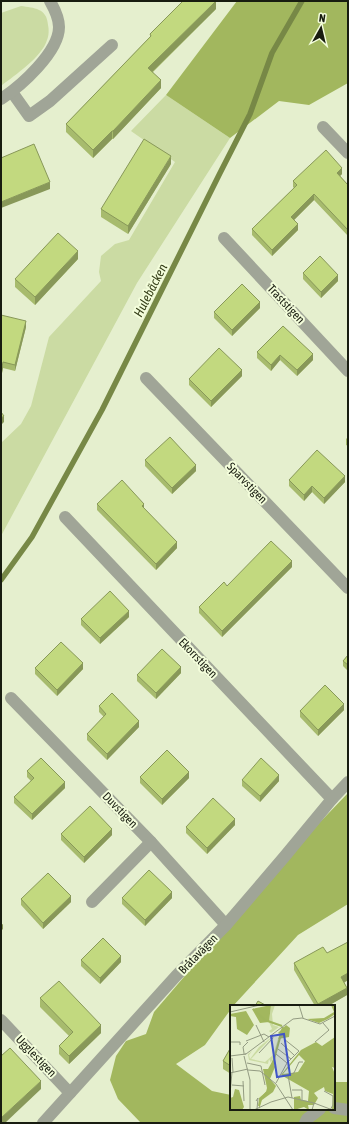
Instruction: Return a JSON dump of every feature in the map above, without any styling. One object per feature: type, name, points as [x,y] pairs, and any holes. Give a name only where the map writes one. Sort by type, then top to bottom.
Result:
[{"type":"street","points":[[1,99],[12,92],[34,73],[58,36],[59,25],[50,1]]},
{"type":"street","points":[[12,92],[29,116],[50,101],[112,45]]},
{"type":"street","points":[[323,126],[348,153]]},
{"type":"street","name":"Traststigen","points":[[224,238],[348,371]]},
{"type":"street","name":"Sparvstigen","points":[[146,378],[348,588]]},
{"type":"street","name":"Ekorrstigen","points":[[65,517],[332,799]]},
{"type":"street","name":"Duvstigen","points":[[11,698],[151,842],[226,925]]},
{"type":"street","name":"Bråtavägen","points":[[43,1123],[176,976],[226,925],[348,782]]},
{"type":"street","points":[[92,902],[151,842]]},
{"type":"street","name":"Ugglestigen","points":[[1,1020],[70,1092]]},
{"type":"street","points":[[335,1108],[348,1110]]},
{"type":"street","points":[[307,1117],[318,1110]]},
{"type":"green space","points":[[237,1],[348,1],[348,83],[309,105],[279,101],[230,138],[166,95]]},
{"type":"green space","points":[[21,6],[35,8],[45,15],[49,28],[48,37],[40,53],[1,86],[1,13]]},
{"type":"green space","points":[[166,95],[230,138],[137,283],[1,536],[1,443],[21,424],[31,406],[49,337],[101,281],[99,272],[101,256],[115,244],[129,240],[175,162],[131,131]]},
{"type":"green space","points":[[348,793],[348,904],[298,935],[234,1005],[230,1005],[230,1010],[205,1045],[176,1064],[212,1091],[230,1095],[230,1110],[335,1110],[335,1082],[348,1082],[348,1123],[141,1123],[118,1099],[110,1080],[116,1056],[126,1041],[146,1034],[154,1012],[302,841]]},
{"type":"building","points":[[183,1],[216,1],[148,68],[161,80],[93,150],[66,124]]},
{"type":"building","points":[[144,139],[171,156],[128,226],[101,209]]},
{"type":"building","points":[[34,144],[50,182],[1,202],[1,158]]},
{"type":"building","points":[[326,150],[342,168],[337,173],[348,185],[348,230],[314,194],[291,217],[298,224],[272,250],[252,229],[297,185],[293,181]]},
{"type":"building","points":[[58,233],[78,251],[35,297],[15,279]]},
{"type":"building","points":[[320,256],[338,275],[321,292],[303,273]]},
{"type":"building","points":[[242,284],[260,302],[232,330],[214,312]]},
{"type":"building","points":[[1,315],[26,321],[15,365],[3,362],[1,372]]},
{"type":"building","points":[[283,326],[313,354],[297,370],[280,355],[271,365],[257,352]]},
{"type":"building","points":[[219,348],[242,370],[211,401],[189,379]]},
{"type":"building","points":[[170,437],[196,465],[172,488],[145,460]]},
{"type":"building","points":[[317,450],[345,476],[324,498],[312,486],[304,495],[289,480]]},
{"type":"building","points":[[122,480],[144,504],[142,506],[177,542],[156,564],[97,504]]},
{"type":"building","points":[[271,541],[292,561],[222,631],[199,607],[224,582],[227,586]]},
{"type":"building","points":[[110,591],[129,611],[100,638],[81,619]]},
{"type":"building","points":[[61,642],[83,663],[57,690],[35,668]]},
{"type":"building","points":[[162,649],[181,667],[156,693],[137,675]]},
{"type":"building","points":[[348,655],[348,665],[343,661]]},
{"type":"building","points":[[325,685],[344,704],[318,730],[300,711]]},
{"type":"building","points":[[112,693],[139,721],[107,754],[87,734],[106,714],[99,706]]},
{"type":"building","points":[[167,750],[189,772],[162,799],[140,777]]},
{"type":"building","points":[[41,758],[65,782],[32,814],[14,797],[34,778],[27,771]]},
{"type":"building","points":[[261,758],[279,775],[260,796],[242,780]]},
{"type":"building","points":[[213,798],[235,819],[207,848],[186,827]]},
{"type":"building","points":[[90,806],[112,829],[84,857],[61,834]]},
{"type":"building","points":[[149,870],[172,892],[145,920],[122,898]]},
{"type":"building","points":[[48,873],[71,896],[43,923],[21,899]]},
{"type":"building","points":[[103,938],[121,956],[100,978],[81,960]]},
{"type":"building","points":[[348,942],[348,973],[341,977],[347,988],[318,1004],[294,963],[323,947],[327,953]]},
{"type":"building","points":[[59,981],[101,1025],[69,1056],[59,1046],[73,1032],[40,998]]},
{"type":"building","points":[[258,1001],[265,1005],[256,1005]]},
{"type":"building","points":[[10,1048],[41,1081],[1,1118],[1,1056]]},
{"type":"building","points":[[230,1049],[230,1065],[223,1061]]},
{"type":"waterway","name":"Hulebäcken","points":[[1,580],[32,537],[102,410],[250,114],[272,53],[302,1]]}]
